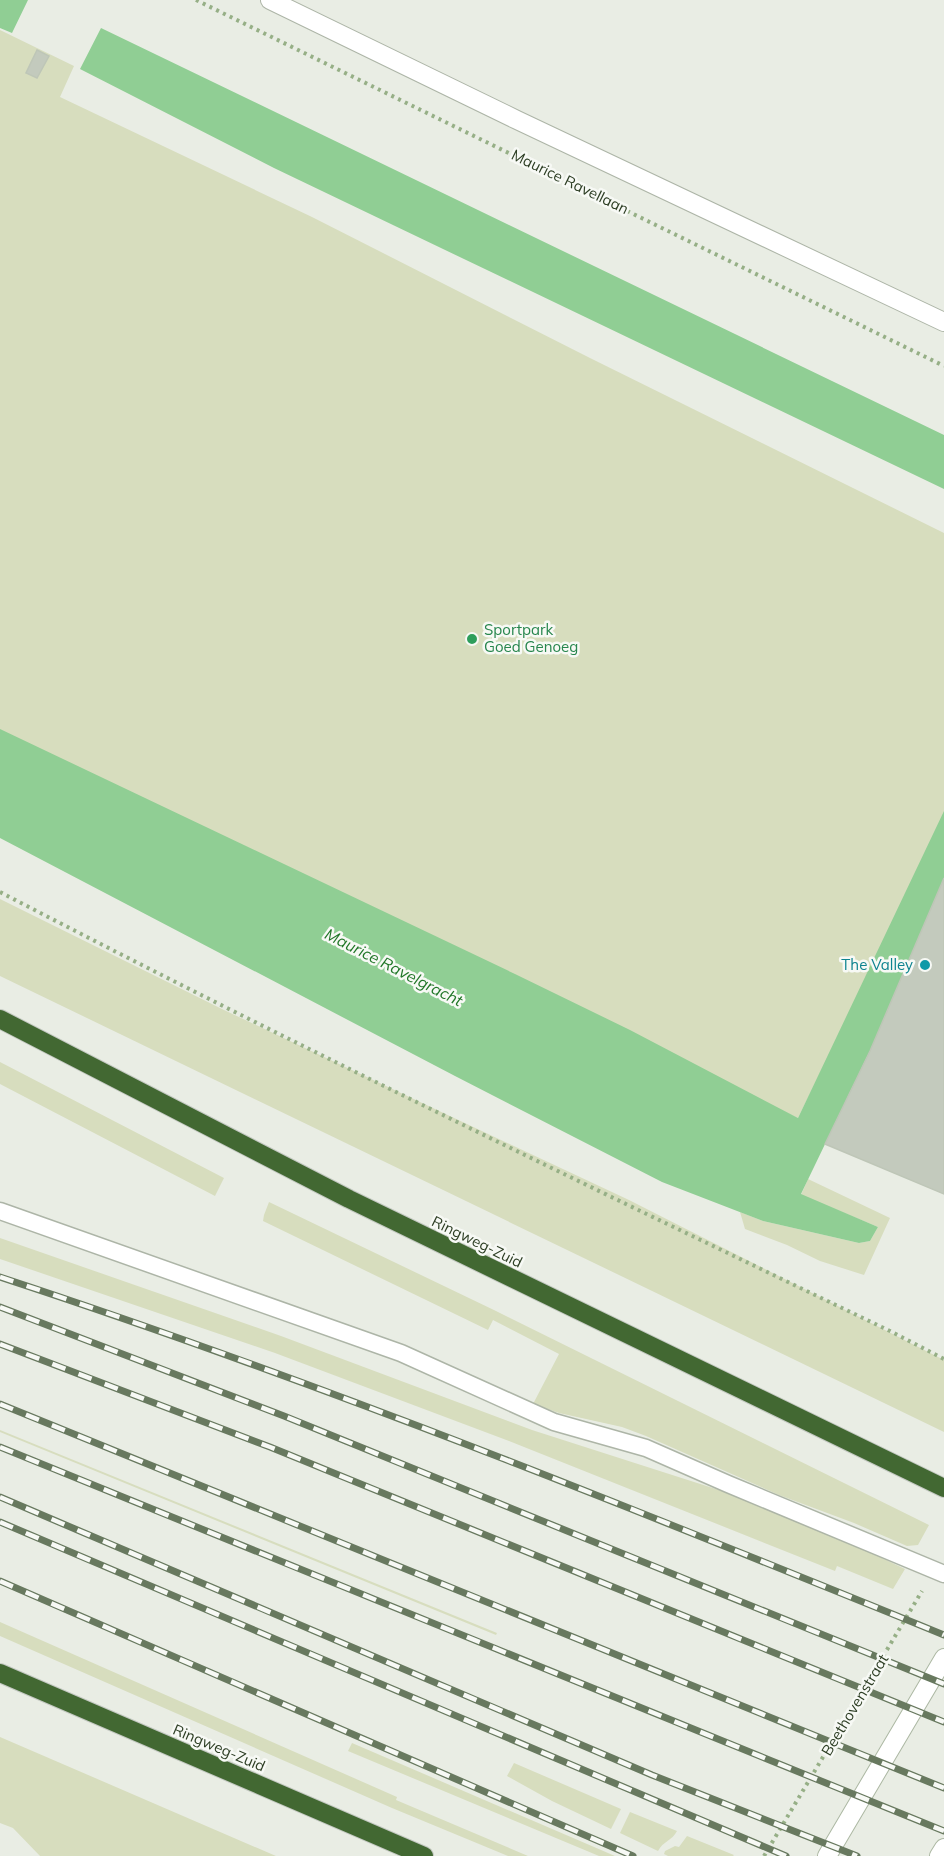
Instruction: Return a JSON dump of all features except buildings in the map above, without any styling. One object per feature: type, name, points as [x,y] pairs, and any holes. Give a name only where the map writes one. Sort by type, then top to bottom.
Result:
[{"type":"highway","name":"Ringweg-Zuid","points":[[0,1018],[348,1199],[942,1487]]},
{"type":"highway","name":"Ringweg-Zuid","points":[[0,1673],[424,1856]]},
{"type":"street","points":[[270,0],[944,322]]},
{"type":"street","points":[[827,1856],[944,1658]]},
{"type":"street","points":[[939,1856],[944,1848]]},
{"type":"lane","points":[[0,1211],[402,1353],[554,1422],[646,1448],[939,1572]]},
{"type":"path","name":"Maurice Ravellaan","points":[[196,0],[944,366]]},
{"type":"path","points":[[0,892],[523,1154],[944,1359]]},
{"type":"path","name":"Beethovenstraat","points":[[764,1856],[939,1572]]},
{"type":"shaded area","name":"Sportpark Goed Genoeg","points":[[0,30],[74,66],[60,97],[312,217],[944,533],[944,820],[798,1118],[0,744]]},
{"type":"shaded area","points":[[0,899],[224,1010],[629,1200],[944,1360],[944,1432],[0,976]]},
{"type":"shaded area","points":[[0,1062],[224,1178],[215,1196],[0,1084]]},
{"type":"shaded area","points":[[808,1179],[890,1218],[864,1275],[820,1261],[745,1229],[740,1212],[763,1221],[859,1243],[870,1241],[878,1227],[801,1195]]},
{"type":"shaded area","points":[[269,1202],[496,1311],[929,1525],[918,1545],[907,1546],[779,1495],[646,1436],[622,1427],[559,1413],[533,1404],[559,1354],[493,1320],[488,1330],[263,1221]]},
{"type":"shaded area","points":[[0,1238],[281,1336],[532,1430],[719,1490],[846,1541],[905,1569],[893,1589],[837,1566],[835,1571],[509,1441],[275,1353],[0,1259]]},
{"type":"shaded area","points":[[0,1430],[497,1633],[496,1635],[0,1432]]},
{"type":"shaded area","points":[[0,1622],[397,1797],[396,1800],[528,1856],[508,1856],[392,1808],[0,1636]]},
{"type":"shaded area","points":[[0,1737],[276,1856],[40,1856],[13,1828],[0,1823]]},
{"type":"shaded area","points":[[352,1743],[615,1856],[599,1856],[348,1751]]},
{"type":"shaded area","points":[[514,1763],[621,1809],[611,1829],[552,1801],[507,1776]]},
{"type":"shaded area","points":[[630,1812],[677,1831],[658,1851],[620,1833]]},
{"type":"shaded area","points":[[687,1836],[734,1855],[668,1856],[664,1854],[665,1851],[675,1846],[679,1847]]},
{"type":"water","points":[[0,0],[28,0],[12,33],[0,28]]},
{"type":"water","points":[[101,28],[944,435],[944,489],[274,168],[80,69]]},
{"type":"water","name":"Maurice Ravelgracht","points":[[0,729],[630,1030],[798,1118],[944,811],[944,897],[801,1194],[878,1227],[870,1241],[859,1243],[763,1221],[662,1182],[0,838]]},
{"type":"railway","points":[[0,1277],[120,1317],[357,1403],[710,1540],[944,1635]]},
{"type":"railway","points":[[0,1307],[284,1416],[944,1684]]},
{"type":"railway","points":[[0,1344],[270,1447],[944,1722]]},
{"type":"railway","points":[[0,1404],[944,1788]]},
{"type":"railway","points":[[0,1447],[944,1831]]},
{"type":"railway","points":[[0,1497],[652,1775],[857,1856]]},
{"type":"railway","points":[[0,1522],[786,1856]]},
{"type":"railway","points":[[0,1581],[633,1856]]},
{"type":"place","name":"Sportpark Goed Genoeg","points":[[472,639]]},
{"type":"place","name":"The Valley","points":[[925,965]]}]
